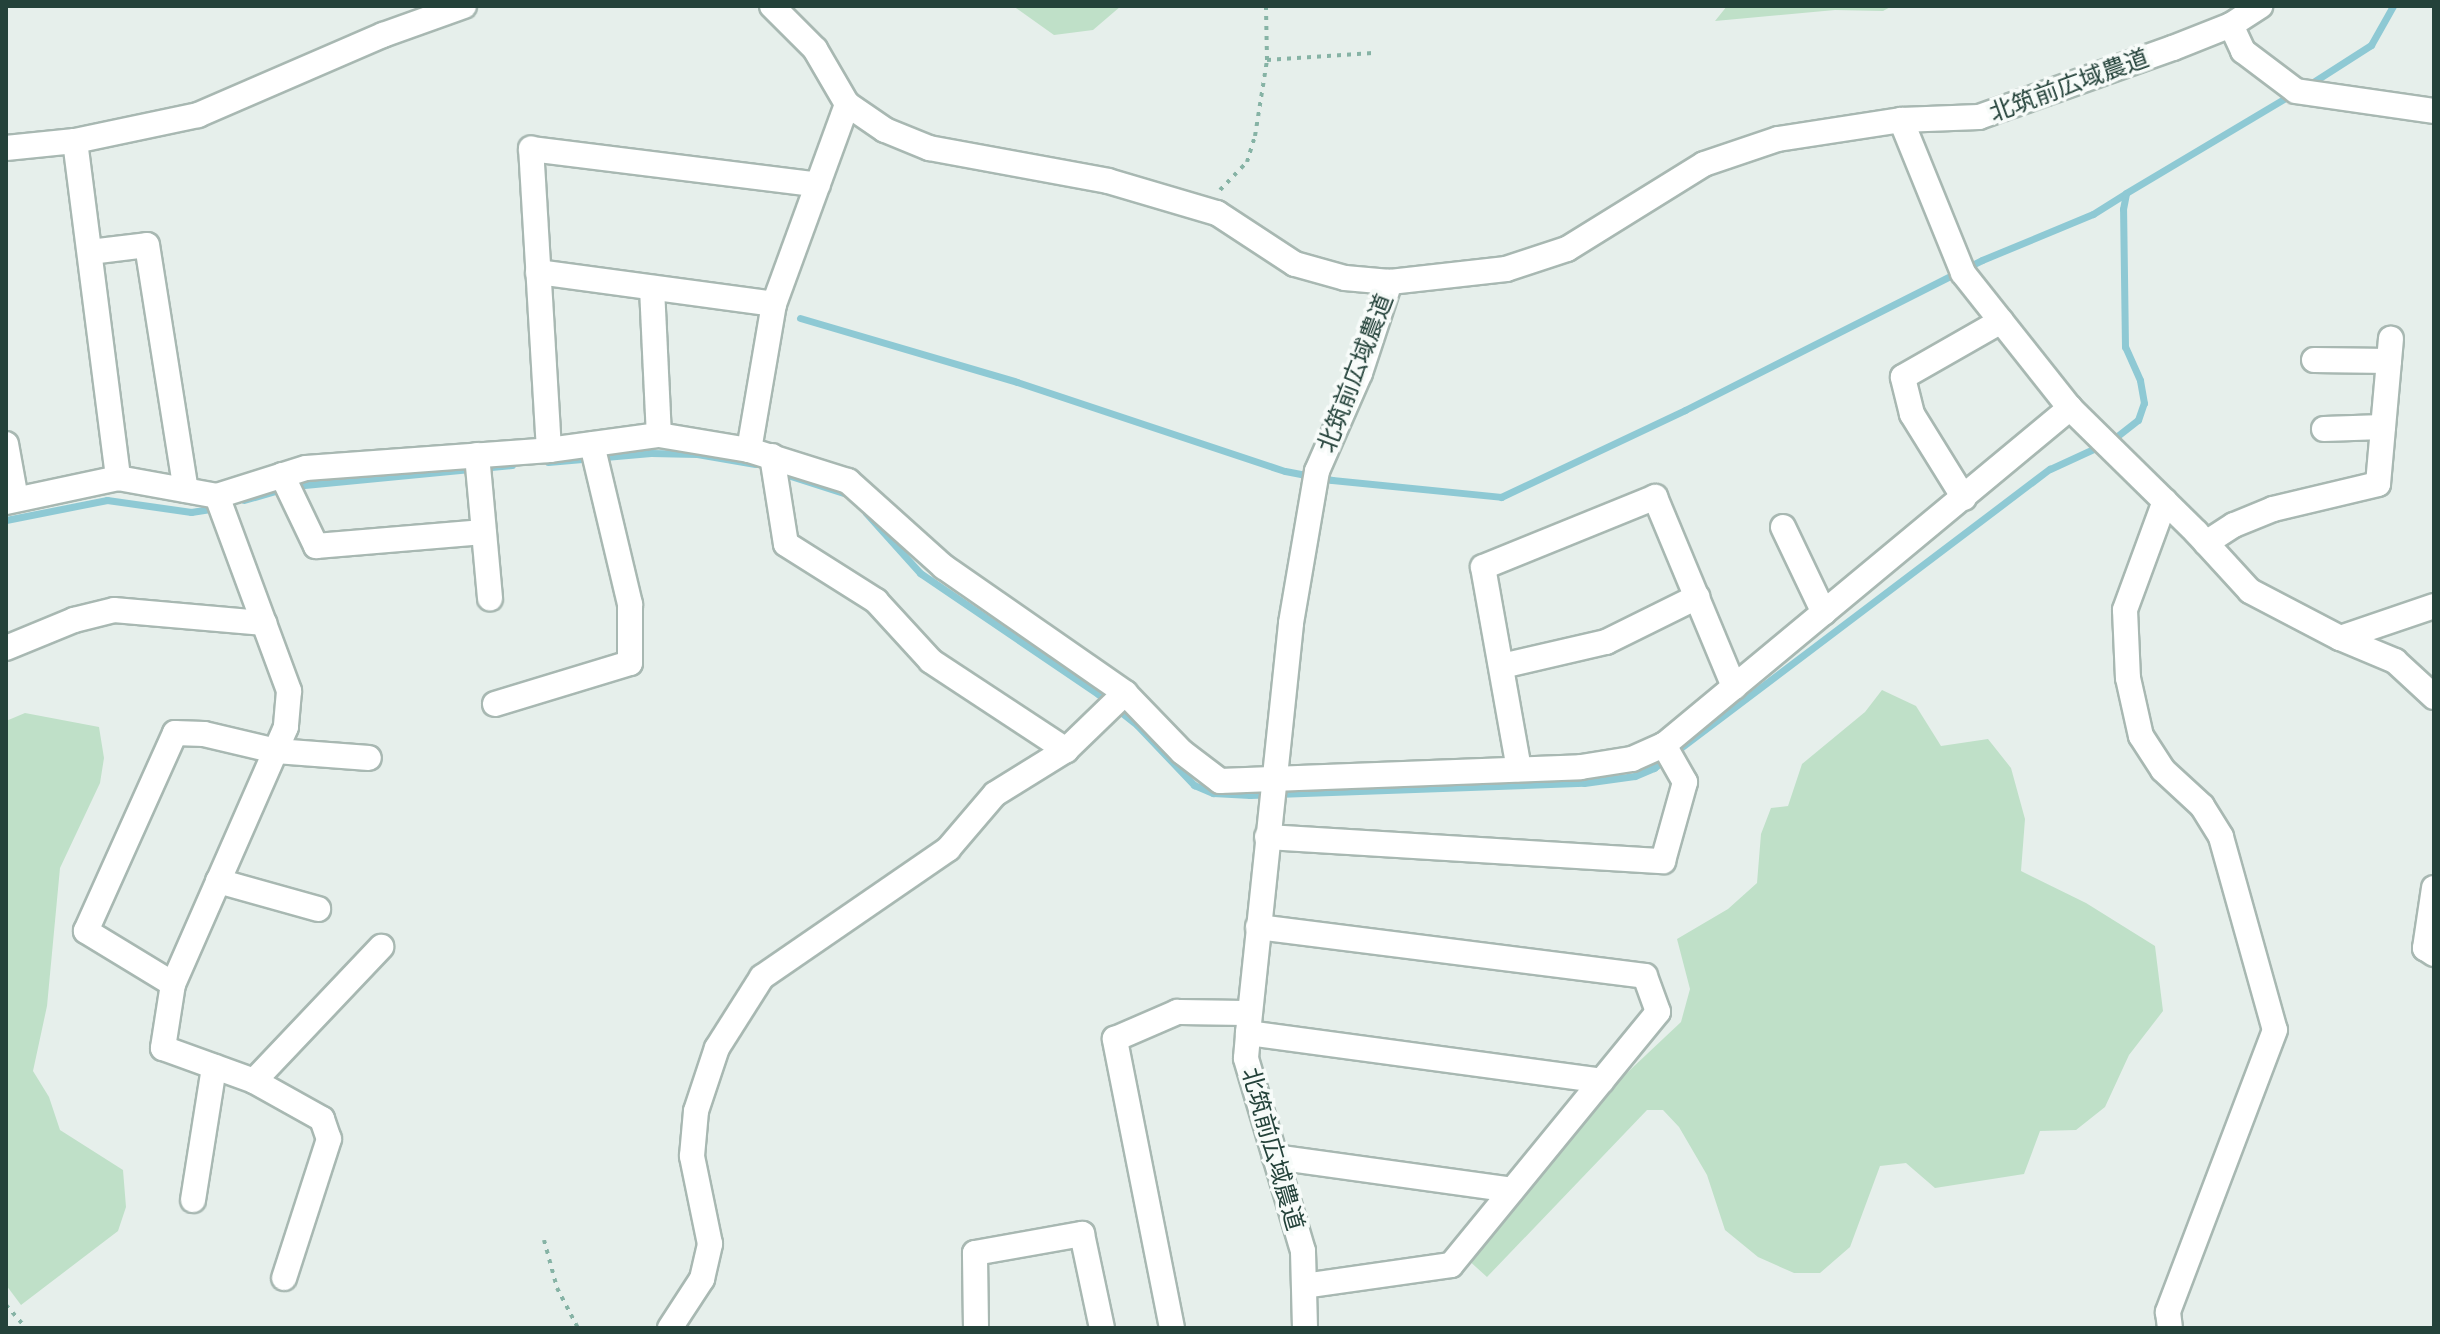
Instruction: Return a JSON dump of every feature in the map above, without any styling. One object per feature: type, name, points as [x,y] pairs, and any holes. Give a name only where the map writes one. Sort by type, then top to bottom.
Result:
[{"type":"street","points":[[6,148],[75,141],[198,115],[383,35],[464,6]]},
{"type":"street","points":[[772,6],[815,49],[847,104],[885,130],[929,148],[1108,181],[1201,208],[1217,213],[1295,264],[1345,278],[1390,282]]},
{"type":"street","name":"北筑前広域農道","points":[[1305,1328],[1303,1251],[1246,1058],[1248,1023],[1291,623],[1317,471],[1360,373],[1390,282],[1506,269],[1567,249],[1704,164],[1778,139],[1901,120],[1979,117],[2231,25],[2260,6]]},
{"type":"street","points":[[2231,25],[2243,51],[2296,91],[2434,111]]},
{"type":"street","points":[[847,104],[774,304],[761,453],[786,544],[876,601],[931,661],[1066,750]]},
{"type":"street","points":[[1901,120],[1963,273],[2070,408],[2165,501],[2250,591],[2340,638],[2395,661],[2434,697]]},
{"type":"street","points":[[75,141],[118,478]]},
{"type":"street","points":[[549,450],[531,149],[818,185]]},
{"type":"street","points":[[90,252],[147,245],[186,490]]},
{"type":"street","points":[[538,272],[774,304]]},
{"type":"street","points":[[652,288],[659,435]]},
{"type":"street","points":[[1964,498],[1912,414],[1903,377],[2001,321]]},
{"type":"street","points":[[2206,543],[2234,525],[2273,509],[2378,484],[2390,350],[2314,360]]},
{"type":"street","points":[[6,444],[11,500],[118,478],[217,496],[306,468],[549,450],[659,435],[761,453],[848,481],[944,567],[1125,693],[1182,752],[1220,781],[1581,767],[1632,759],[1664,745],[2070,408]]},
{"type":"street","points":[[2324,429],[2383,427]]},
{"type":"street","points":[[495,704],[630,663],[630,604],[592,444]]},
{"type":"street","points":[[477,455],[490,598]]},
{"type":"street","points":[[282,475],[316,546],[483,532]]},
{"type":"street","points":[[217,496],[289,691],[286,727],[173,984],[163,1048],[254,1081],[322,1119],[329,1139],[284,1278]]},
{"type":"street","points":[[1519,769],[1483,567],[1655,497],[1734,687]]},
{"type":"street","points":[[2165,501],[2125,610],[2131,693],[2141,736],[2163,770],[2202,806],[2221,837],[2275,1030],[2168,1312],[2170,1328]]},
{"type":"street","points":[[1783,527],[1824,613]]},
{"type":"street","points":[[1502,666],[1606,642],[1697,597]]},
{"type":"street","points":[[2340,638],[2434,606]]},
{"type":"street","points":[[6,648],[74,620],[114,610],[264,623]]},
{"type":"street","points":[[670,1328],[702,1279],[710,1244],[692,1156],[696,1111],[717,1048],[762,977],[948,849],[995,794],[1066,750],[1125,693]]},
{"type":"street","points":[[173,984],[86,931],[175,733],[204,734],[276,751],[369,758]]},
{"type":"street","points":[[1267,837],[1663,861],[1685,782],[1664,745]]},
{"type":"street","points":[[218,881],[318,909]]},
{"type":"street","points":[[2434,888],[2425,948],[2434,954]]},
{"type":"street","points":[[1258,927],[1645,976],[1658,1012],[1451,1265],[1304,1286]]},
{"type":"street","points":[[254,1081],[381,947]]},
{"type":"street","points":[[1172,1328],[1115,1039],[1177,1012],[1602,1081]]},
{"type":"street","points":[[193,1200],[214,1067]]},
{"type":"street","points":[[1275,1157],[1512,1190]]},
{"type":"street","points":[[976,1328],[975,1253],[1082,1234],[1102,1328]]},
{"type":"path","points":[[1201,208],[1247,162],[1267,60],[1266,6]]},
{"type":"path","points":[[1267,60],[1373,53]]},
{"type":"path","points":[[544,1240],[557,1288],[578,1328]]},
{"type":"path","points":[[6,1305],[26,1328]]},
{"type":"green space","points":[[1013,6],[1121,6],[1093,30],[1054,35]]},
{"type":"green space","points":[[1727,6],[1892,6],[1883,11],[1835,10],[1715,21]]},
{"type":"green space","points":[[1882,690],[1916,706],[1941,746],[1988,739],[2011,768],[2025,819],[2021,871],[2086,903],[2155,946],[2163,1011],[2129,1055],[2105,1107],[2076,1130],[2040,1131],[2024,1174],[1935,1188],[1906,1163],[1880,1166],[1850,1247],[1820,1273],[1794,1273],[1758,1257],[1725,1230],[1707,1175],[1679,1127],[1663,1110],[1647,1110],[1487,1277],[1466,1258],[1596,1102],[1681,1022],[1690,989],[1677,939],[1728,909],[1757,883],[1761,834],[1771,808],[1788,806],[1802,764],[1865,712]]},
{"type":"green space","points":[[25,713],[99,727],[104,758],[100,783],[60,868],[47,1006],[33,1071],[49,1097],[60,1130],[123,1170],[126,1207],[118,1231],[21,1305],[6,1285],[6,721]]},
{"type":"waterway","points":[[2307,86],[2371,45],[2393,6]]},
{"type":"waterway","points":[[2111,441],[2138,420],[2144,403],[2140,380],[2125,347],[2123,209],[2126,193],[2292,94]]},
{"type":"waterway","points":[[800,318],[1017,382],[1285,471],[1332,480],[1501,497],[1685,410],[1982,260],[2093,214],[2126,193]]},
{"type":"waterway","points":[[866,513],[920,573],[1098,694],[1137,725],[1194,785],[1213,793],[1250,795],[1584,783],[1635,776],[1654,768],[2050,469],[2100,446]]},
{"type":"waterway","points":[[548,462],[651,453],[697,454],[755,464]]},
{"type":"waterway","points":[[294,486],[512,465]]},
{"type":"waterway","points":[[778,472],[850,495]]},
{"type":"waterway","points":[[244,500],[282,489]]},
{"type":"waterway","points":[[6,520],[107,500],[191,512],[217,508]]}]
